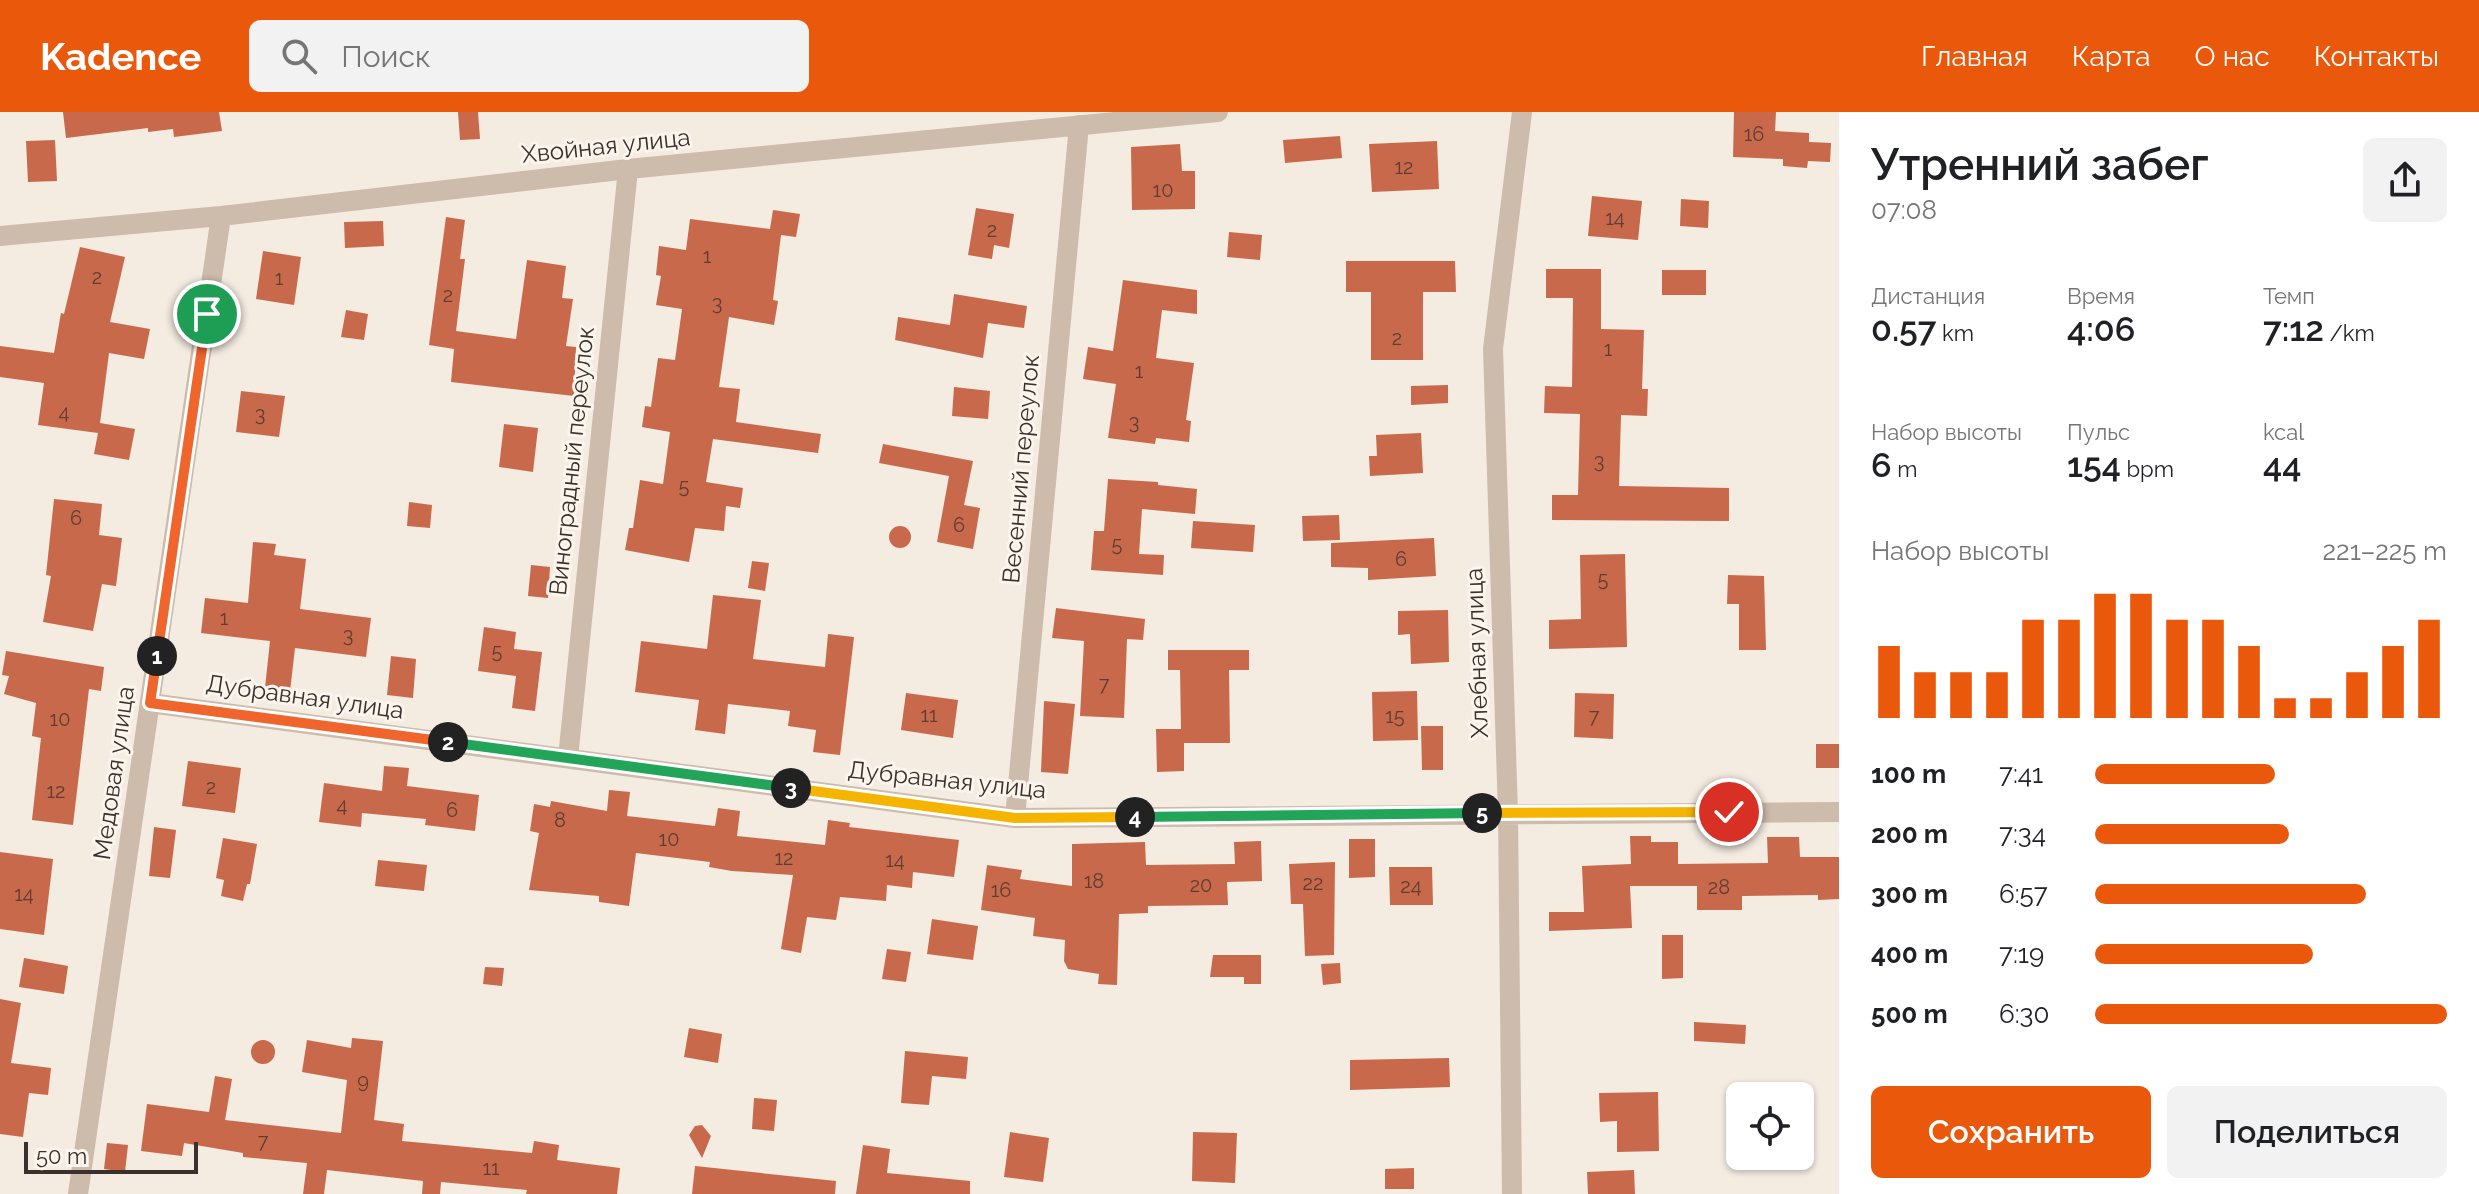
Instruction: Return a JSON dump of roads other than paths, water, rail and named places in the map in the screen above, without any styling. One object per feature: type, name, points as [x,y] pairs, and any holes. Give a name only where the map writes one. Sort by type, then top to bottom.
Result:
[{"type":"street","name":"Хвойная улица","points":[[0,236],[221,216],[628,169],[1218,112]]},
{"type":"street","name":"Хлебная улица","points":[[1512,1194],[1508,813],[1493,349],[1522,112]]},
{"type":"street","name":"Весенний переулок","points":[[1015,818],[1079,125]]},
{"type":"street","name":"Виноградный переулок","points":[[568,758],[628,169]]},
{"type":"street","name":"Медовая улица","points":[[78,1194],[221,216]]},
{"type":"street","name":"Дубравная улица","points":[[150,703],[1015,818],[1839,812]]}]
